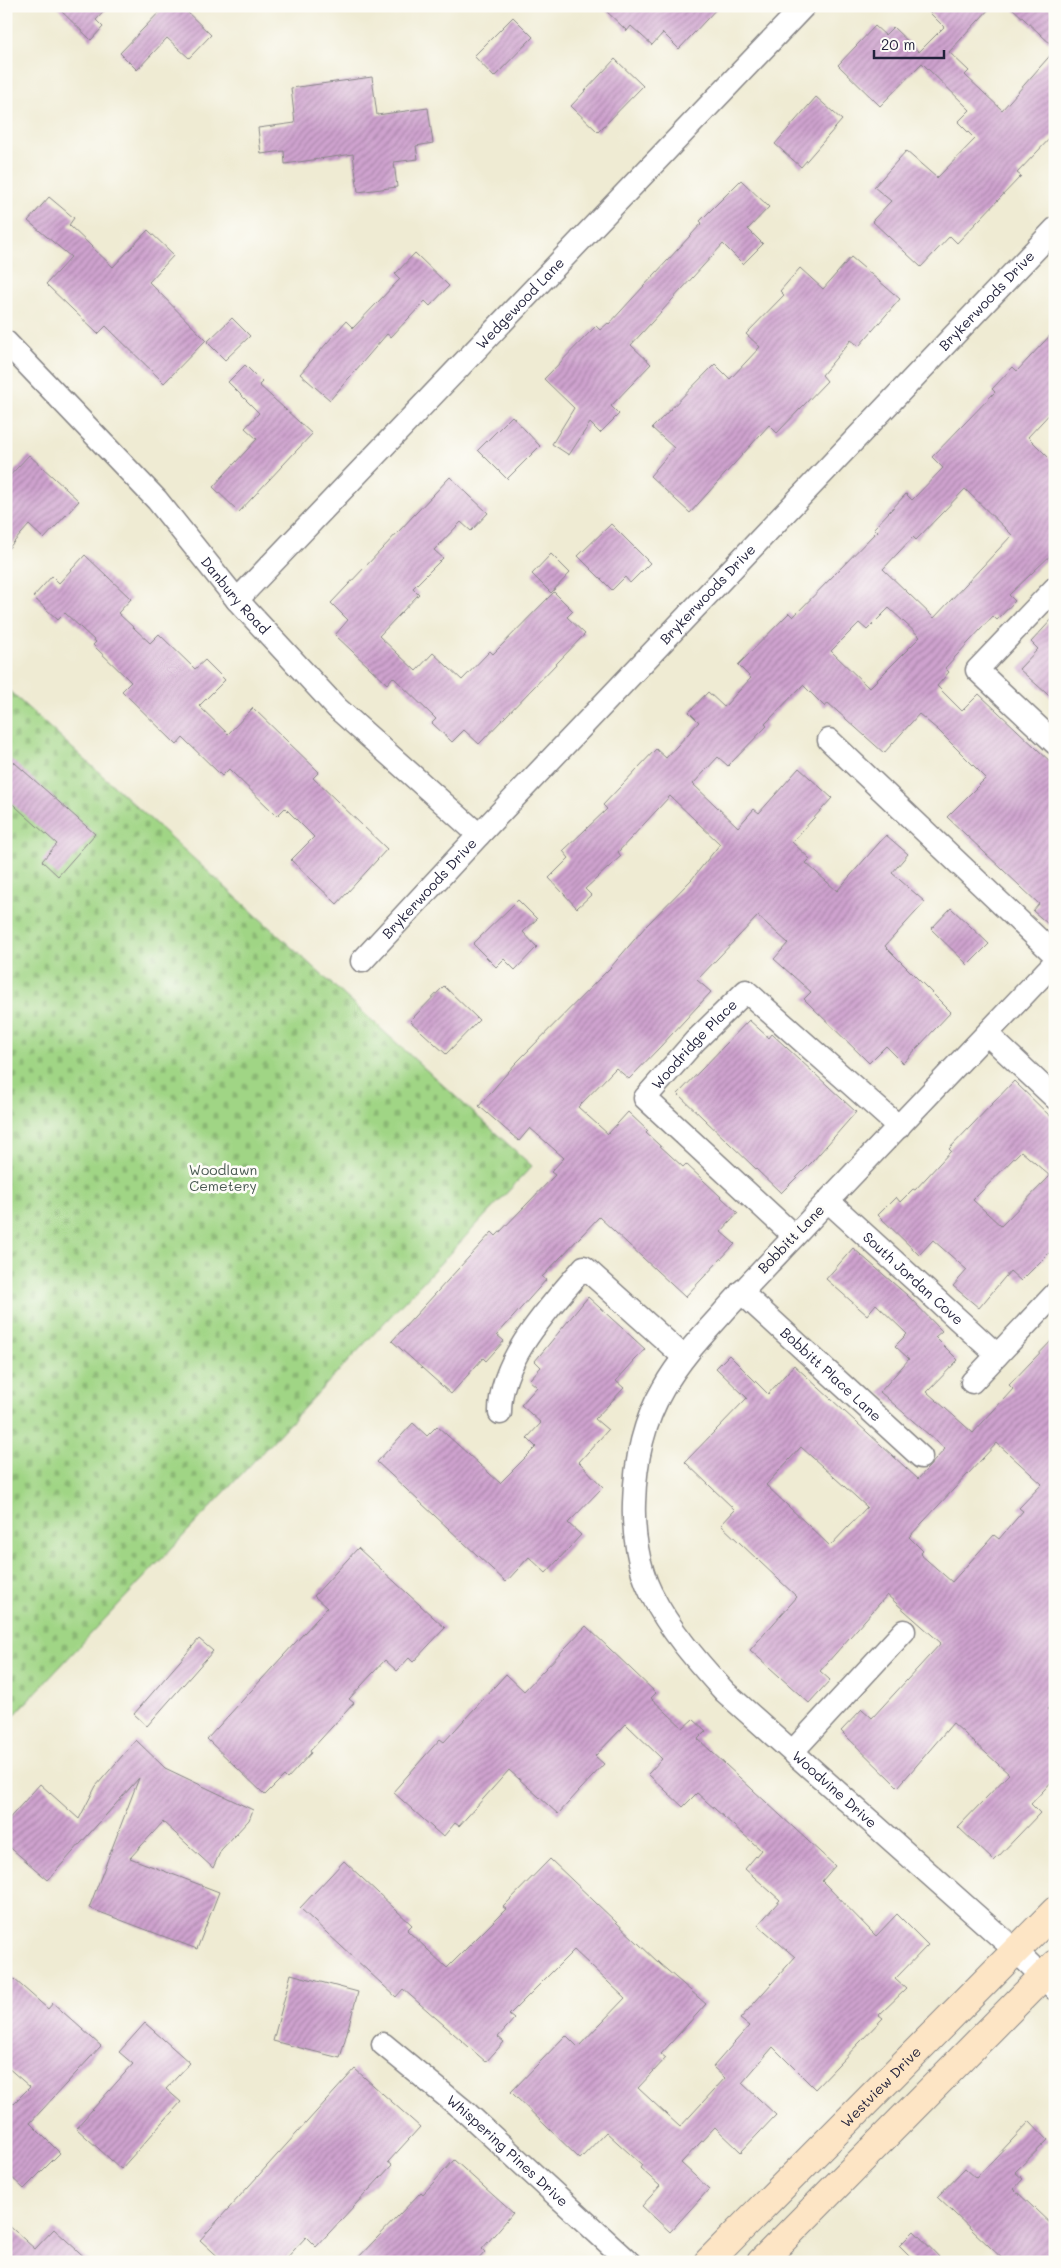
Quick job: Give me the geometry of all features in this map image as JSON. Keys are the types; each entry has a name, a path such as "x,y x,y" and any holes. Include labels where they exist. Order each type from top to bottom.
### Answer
{"main road":[{"name":"Westview Drive","path":"708,2262 1055,1911"},
{"path":"761,2262 1051,1977"}],"street":[{"name":"Wedgewood Lane","path":"237,600 804,6"},
{"name":"Brykerwoods Drive","path":"362,961 479,835 1055,229"},
{"name":"Danbury Road","path":"6,342 157,500 237,600 336,708 479,835"},
{"path":"1055,588 977,670 1055,744"},
{"path":"829,740 1055,955"},
{"name":"Bobbitt Lane","path":"643,1568 634,1516 638,1462 653,1410 663,1388 684,1357 741,1292 1055,962"},
{"name":"Woodridge Place","path":"794,1236 645,1098 696,1041 746,991 899,1127"},
{"path":"987,1034 1055,1098"},
{"name":"South Jordan Cove","path":"828,1201 998,1355"},
{"path":"500,1414 500,1396 506,1377 551,1306 584,1267 684,1357"},
{"name":"Bobbitt Place Lane","path":"741,1292 921,1457"},
{"path":"972,1382 1055,1294"},
{"name":"Woodvine Drive","path":"643,1568 650,1591 657,1604 689,1652 725,1692 1016,1950 1051,1977"},
{"path":"793,1751 904,1631"},
{"name":"Whispering Pines Drive","path":"383,2044 468,2114 629,2262"}],"green space":[{"name":"Woodlawn Cemetery","path":"6,688 532,1166 6,1724"}],"building":[{"path":"56,6 109,6 96,20 103,27 91,40"},
{"path":"165,6 181,6 211,35 189,58 167,38 137,70 120,53"},
{"path":"601,6 719,6 679,49 663,33 652,45 631,26 627,31"},
{"path":"923,6 992,6 949,52 969,71 965,75 1002,110 1055,50 1055,133 1017,173 1021,176 957,243 950,236 921,267 872,221 891,201 874,187 906,151 937,178 975,139 958,122 970,110 922,63 880,106 838,65 875,26 885,35 893,27 919,52 944,27"},
{"path":"1010,6 1048,6 1055,13 1055,48"},
{"path":"513,17 533,37 494,77 474,56"},
{"path":"615,59 643,86 598,132 571,106"},
{"path":"372,77 377,115 428,108 433,143 416,146 418,159 394,162 397,187 358,192 353,154 285,164 284,151 261,154 258,128 295,123 291,88"},
{"path":"816,97 842,120 801,167 775,144"},
{"path":"741,180 769,207 748,229 763,244 743,264 723,244 631,345 651,364 611,406 619,414 600,433 590,423 569,455 552,444 574,408 544,379 596,326 600,330 609,324 702,223 700,221"},
{"path":"49,197 74,218 69,225 113,267 148,230 174,255 149,282 206,340 164,383 106,326 98,334 46,284 71,257 28,221"},
{"path":"415,253 449,286 430,306 425,301 391,337 387,334 330,400 300,374 346,321 353,328 400,279 395,274"},
{"path":"851,257 900,299 859,346 851,340 822,375 827,381 777,433 769,425 690,513 650,476 674,448 652,428 715,364 730,379 760,347 746,334 784,295 780,291 800,268 823,289"},
{"path":"232,318 250,336 225,360 207,342"},
{"path":"1055,330 1055,408 1028,437 1055,464 1055,551 1009,595 1015,601 997,620 993,616 945,668 949,672 937,686 962,711 979,694 1055,766 1055,930 1033,911 1039,904 947,817 986,778 938,730 919,714 884,753 828,703 825,707 803,685 728,766 718,757 693,784 738,827 754,809 759,813 799,768 832,798 792,842 810,859 806,863 837,891 886,835 908,854 892,873 925,902 885,946 951,1012 903,1063 886,1046 869,1063 804,999 811,992 774,959 788,943 758,916 697,980 711,992 660,1047 629,1079 616,1068 578,1107 608,1134 628,1112 648,1131 646,1133 683,1167 686,1164 738,1213 721,1232 735,1244 685,1297 599,1217 542,1277 546,1280 497,1335 504,1341 486,1361 483,1358 451,1394 392,1341 492,1232 496,1236 555,1175 551,1172 564,1158 530,1128 519,1141 479,1106 515,1064 611,967 646,926 692,879 720,844 670,796 618,852 621,856 585,889 591,895 577,908 549,878 569,858 563,851 607,809 603,805 656,749 666,758 699,722 689,712 708,692 724,707 751,678 738,665 789,613 793,617 877,531 874,528 906,494 912,500 943,468 932,457 995,392 992,389 1013,367 1017,371","holes":["965,489 1012,535 934,618 883,569 913,537 916,540","889,608 920,637 869,688 831,651 859,623 867,630"]},
{"path":"245,365 262,382 259,385 312,434 239,512 213,487 257,439 245,428 259,413 228,382"},
{"path":"512,416 540,446 507,479 478,450"},
{"path":"29,455 79,501 44,539 29,525 6,551 6,480"},
{"path":"450,477 488,513 471,531 461,522 434,550 443,558 413,588 419,594 379,636 416,671 433,653 462,680 490,651 493,654 554,592 573,611 567,617 585,634 479,744 464,730 452,742 432,723 436,719 393,677 387,684 335,635 348,620 331,603"},
{"path":"611,524 650,563 630,583 625,577 612,590 578,556"},
{"path":"551,554 570,573 551,593 532,574"},
{"path":"85,555 131,599 118,613 150,643 159,634 195,669 205,660 225,680 199,706 228,734 253,708 319,772 313,778 387,849 337,904 291,860 314,837 285,808 277,816 229,769 222,776 183,738 177,745 122,691 131,682 93,645 96,642 65,613 58,620 33,597 52,576 59,583"},
{"path":"1055,616 1055,701 1019,669 1038,649 1031,642"},
{"path":"6,755 95,834 58,876 42,861 57,844 6,798"},
{"path":"518,900 537,919 523,932 537,947 515,970 504,959 496,967 473,944"},
{"path":"951,908 989,944 968,965 931,929"},
{"path":"444,986 479,1020 446,1054 410,1021"},
{"path":"749,1020 769,1038 772,1034 856,1112 813,1161 781,1193 678,1094"},
{"path":"1014,1081 1055,1121 1055,1247 1021,1281 1010,1271 979,1308 953,1286 967,1270 933,1240 919,1255 878,1215 896,1197 900,1202 913,1189 915,1190 951,1151 949,1149","holes":["1021,1151 1050,1176 1001,1226 973,1200"]},
{"path":"853,1248 907,1295 942,1331 935,1337 958,1360 927,1392 973,1433 1013,1389 1009,1385 1055,1337 1055,1701 1047,1709 1055,1716 1055,1778 1031,1804 1040,1813 994,1861 958,1827 1009,1774 953,1723 898,1787 841,1731 862,1709 872,1718 941,1643 887,1595 820,1671 830,1680 809,1703 750,1650 797,1597 721,1525 735,1510 685,1462 747,1398 716,1368 729,1355 768,1394 794,1365 918,1479 945,1449 880,1392 909,1359 895,1346 907,1334 876,1304 867,1315 826,1279","holes":["997,1443 1042,1484 1019,1508 1023,1511 999,1539 994,1535 952,1582 920,1554 923,1551 909,1537","801,1447 867,1507 830,1546 766,1485"]},
{"path":"588,1297 645,1349 616,1381 624,1388 595,1419 608,1430 579,1462 603,1487 568,1523 581,1535 546,1573 529,1557 506,1582 377,1462 413,1423 427,1436 437,1426 500,1483 536,1447 527,1438 541,1423 521,1405 537,1387 529,1380 541,1367 535,1361"},
{"path":"358,1548 445,1628 413,1662 409,1658 397,1671 385,1660 349,1699 354,1703 310,1751 311,1753 287,1779 284,1776 265,1795 207,1739 327,1608 314,1596"},
{"path":"586,1626 656,1693 651,1698 683,1728 693,1719 706,1731 698,1739 835,1866 822,1881 876,1936 897,1914 928,1945 895,1979 906,1989 879,2015 883,2018 815,2089 773,2047 742,2083 776,2115 741,2152 715,2127 681,2163 709,2189 670,2232 642,2206 660,2186 640,2168 642,2165 606,2132 580,2159 511,2092 566,2035 578,2047 625,1998 574,1950 509,2015 514,2019 498,2037 504,2042 486,2062 403,1989 396,1997 300,1908 344,1861 412,1925 407,1930 447,1968 506,1909 503,1907 550,1859 660,1964 706,2004 661,2054 666,2058 638,2088 680,2127 725,2078 713,2067 749,2026 740,2019 795,1957 758,1925 780,1900 745,1869 761,1850 697,1793 683,1807 648,1774 662,1759 626,1724 595,1756 604,1764 558,1814 509,1770 459,1826 455,1823 443,1837 393,1792 440,1739 444,1742 506,1674 524,1691"},
{"path":"199,1639 213,1651 147,1726 134,1714"},
{"path":"136,1740 165,1768 253,1810 249,1820 221,1850 213,1868 163,1822 130,1858 219,1892 197,1949 89,1908 139,1778 48,1880 6,1844 6,1822 40,1784 79,1819 96,1786"},
{"path":"6,1972 48,2009 53,2003 101,2046 30,2123 60,2153 24,2189 6,2172 6,2111 30,2087 6,2066"},
{"path":"291,1974 358,1992 340,2058 273,2041"},
{"path":"145,2023 190,2063 166,2089 181,2102 121,2169 76,2128 133,2064 119,2052"},
{"path":"355,2069 420,2127 388,2162 392,2165 316,2247 306,2237 283,2262 224,2262 200,2240"},
{"path":"1030,2121 1048,2140 1015,2172 1023,2179 1014,2189 1055,2228 1055,2262 1006,2262 937,2197 965,2168 976,2178"},
{"path":"454,2160 513,2213 482,2249 485,2252 476,2262 354,2262 421,2192 423,2194"},
{"path":"6,2223 35,2249 54,2229 90,2262 6,2262"},
{"path":"914,2231 944,2262 915,2262 899,2246"}]}
